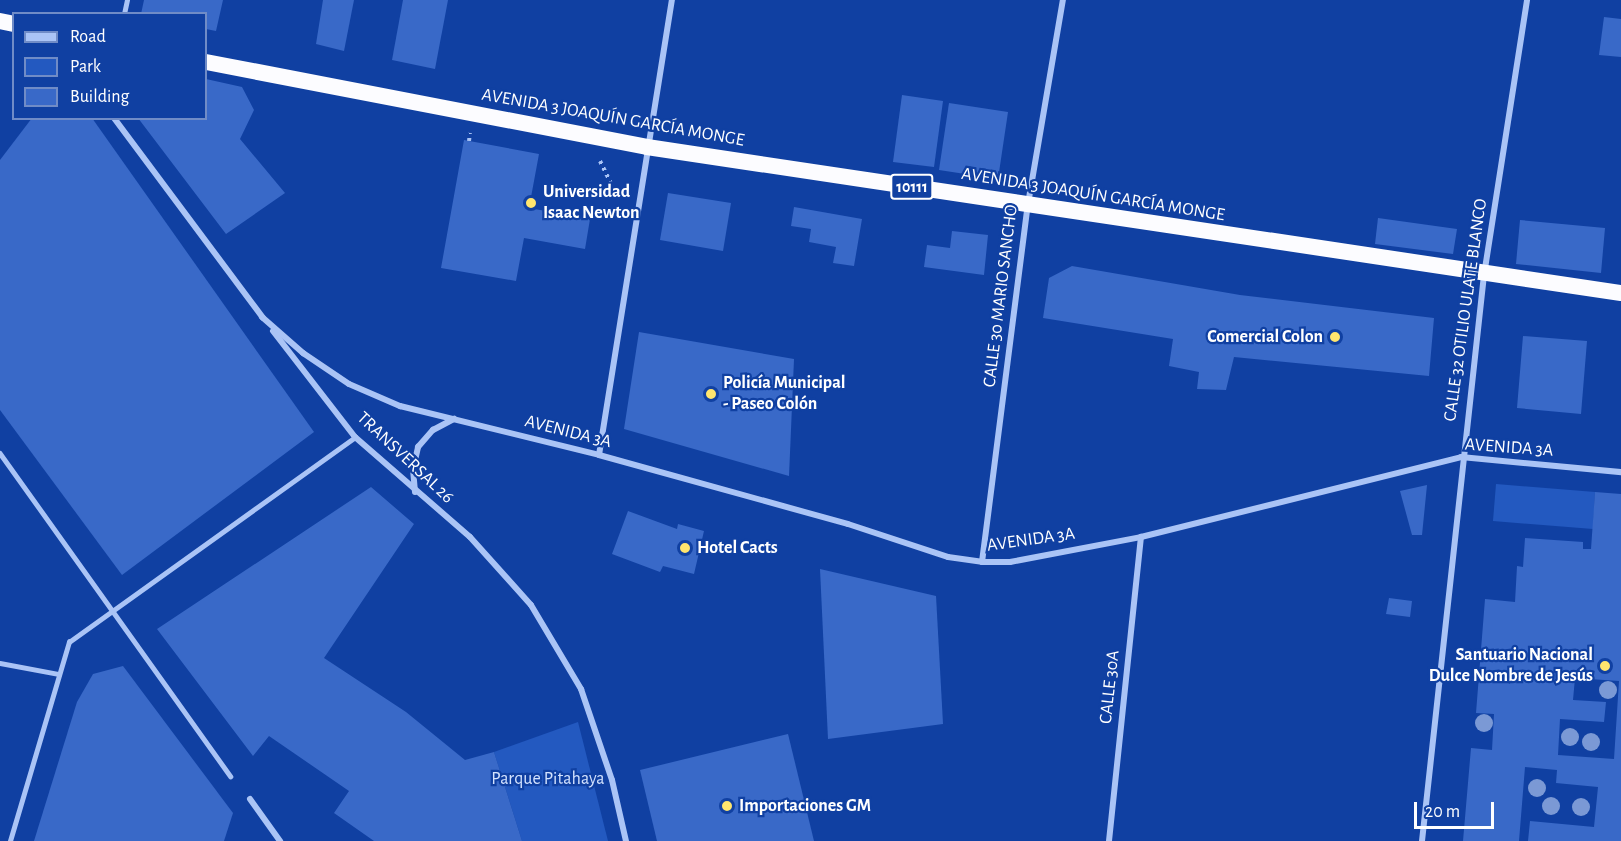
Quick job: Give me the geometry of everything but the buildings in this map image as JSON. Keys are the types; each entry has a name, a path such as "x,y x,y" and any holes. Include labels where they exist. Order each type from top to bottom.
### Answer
{"highway":[{"name":"AVENIDA 3 JOAQUÍN GARCÍA MONGE","path":"207,62 647,147 1484,275 1621,292"}],"street":[{"path":"599,455 672,0"},
{"name":"CALLE 30 MARIO SANCHO","path":"982,562 1028,204 1064,0"},
{"name":"CALLE 32 OTILIO ULATE BLANCO","path":"1422,841 1461,457 1484,275 1527,0"},
{"name":"TRANSVERSAL 26","path":"115,120 355,437 415,493 470,537 531,605 561,651 581,689 612,780 626,841"},
{"name":"AVENIDA 3A","path":"262,316 303,353 349,384 400,406 599,455 848,524 948,557 982,562 1010,562 1141,537 1461,457 1621,472"},
{"path":"415,493 412,469 418,447 433,430 454,419"},
{"name":"CALLE 30A","path":"1109,841 1141,537"},
{"path":"250,800 280,841"}],"lane":[{"path":"10,841 69,642 355,437"},
{"path":"0,453 230,776"},
{"path":"0,663 59,674"}],"path":[{"path":"603,170 612,186"}],"green space":[{"path":"1496,484 1595,492 1593,529 1493,521"},
{"name":"Parque Pitahaya","path":"578,722 608,841 522,841 494,752"}],"place":[{"name":"Universidad Isaac Newton","path":"531,203"},
{"name":"Comercial Colon","path":"1335,337"},
{"name":"Policía Municipal - Paseo Colón","path":"711,394"},
{"name":"Hotel Cacts","path":"685,548"},
{"name":"Santuario Nacional Dulce Nombre de Jesús","path":"1605,666"},
{"name":"Importaciones GM","path":"727,806"}]}
